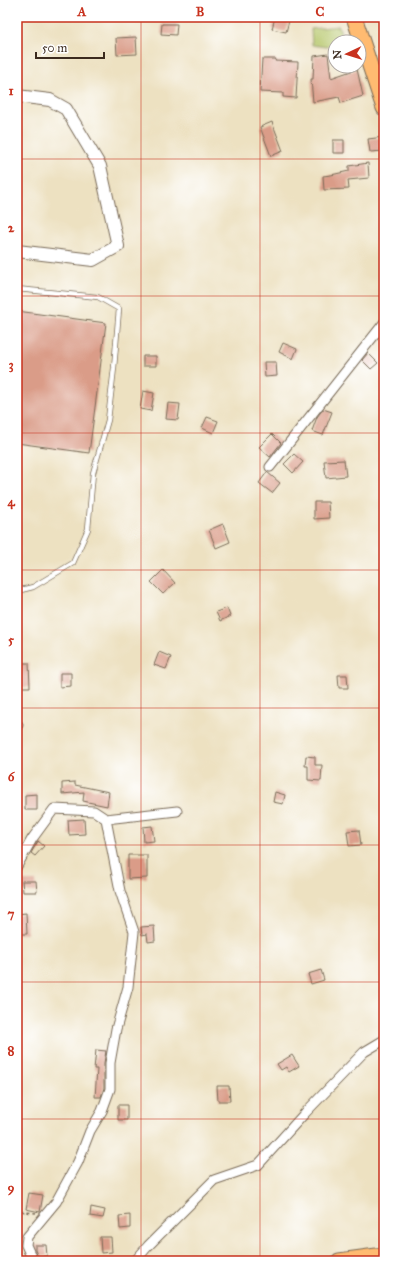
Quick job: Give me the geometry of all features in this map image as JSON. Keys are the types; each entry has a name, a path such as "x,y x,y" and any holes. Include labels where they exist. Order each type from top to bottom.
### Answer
{"main road":[{"path":"354,17 384,108"},
{"path":"339,1261 384,1255"}],"street":[{"path":"17,96 50,100 66,109 100,166 118,246 94,260 17,251"},
{"path":"270,467 384,324"},
{"path":"17,866 32,839 54,809 94,811 106,819 177,811"},
{"path":"33,1261 26,1245 27,1237 56,1202 78,1162 90,1131 102,1111 110,1089 110,1063 116,1029 128,987 134,932 120,892 106,819"},
{"path":"135,1261 214,1180 258,1165 304,1113 364,1052 384,1040"}],"lane":[{"path":"17,289 98,297 119,310 108,420 93,473 88,529 73,563 33,587 17,590"}],"path":[{"path":"17,1207 24,1212 46,1214"}],"green space":[{"path":"339,26 341,34 327,34 327,47 312,45 311,29"}],"building":[{"path":"275,17 290,17 286,32 272,29"},
{"path":"162,24 177,24 176,35 161,34"},
{"path":"136,37 137,54 117,55 116,38"},
{"path":"327,54 327,74 330,74 331,78 343,74 358,74 363,96 341,103 339,97 313,102 311,79 313,79 314,56"},
{"path":"262,59 298,62 296,98 283,97 283,93 260,92"},
{"path":"272,122 283,151 271,156 260,127"},
{"path":"384,137 384,151 370,152 368,139"},
{"path":"333,140 344,140 344,153 333,153"},
{"path":"368,163 369,178 348,180 349,189 324,190 323,176 349,171 349,166"},
{"path":"17,311 106,323 89,453 17,443"},
{"path":"283,343 297,349 293,359 279,352"},
{"path":"368,353 378,363 371,369 362,360"},
{"path":"143,356 156,356 156,366 143,366"},
{"path":"264,362 276,362 277,376 265,377"},
{"path":"143,391 154,393 151,411 140,409"},
{"path":"168,403 180,404 178,420 166,419"},
{"path":"323,409 332,412 323,435 312,431 317,417"},
{"path":"207,417 218,421 213,433 202,428"},
{"path":"272,434 281,443 270,457 259,447"},
{"path":"294,454 303,462 293,473 284,464"},
{"path":"344,460 346,476 326,478 324,461"},
{"path":"267,472 280,483 272,493 259,483"},
{"path":"314,502 328,502 329,518 314,519"},
{"path":"223,524 230,542 216,548 209,530"},
{"path":"163,570 175,583 163,594 151,582"},
{"path":"227,608 230,616 220,621 216,612"},
{"path":"159,652 171,657 166,669 154,665"},
{"path":"17,663 29,663 30,687 18,687"},
{"path":"60,673 71,673 71,686 60,687"},
{"path":"338,675 347,675 348,688 339,688"},
{"path":"306,756 315,757 315,765 322,765 321,781 308,780 308,766 305,766"},
{"path":"75,782 75,785 109,792 107,806 83,801 84,792 62,794 62,783"},
{"path":"275,792 285,795 283,804 273,802"},
{"path":"37,794 37,810 25,810 25,795"},
{"path":"84,819 85,834 69,835 68,820"},
{"path":"152,826 154,841 144,842 143,827"},
{"path":"359,830 361,845 349,846 347,831"},
{"path":"38,841 44,846 35,856 31,853"},
{"path":"128,855 147,855 147,878 128,879"},
{"path":"22,881 36,881 37,892 23,892"},
{"path":"26,913 27,934 17,934 17,914"},
{"path":"154,926 155,941 148,942 147,934 142,935 141,927"},
{"path":"321,970 324,980 311,984 308,974"},
{"path":"96,1050 106,1051 104,1063 104,1088 101,1097 95,1097 97,1069 94,1069"},
{"path":"292,1055 299,1066 289,1072 286,1067 281,1070 277,1064"},
{"path":"217,1086 229,1086 230,1101 218,1101"},
{"path":"118,1105 127,1105 127,1120 118,1120"},
{"path":"29,1193 43,1195 40,1212 26,1209"},
{"path":"91,1207 105,1210 103,1218 90,1216"},
{"path":"130,1215 130,1228 120,1229 119,1216"},
{"path":"100,1237 111,1237 112,1252 101,1253"},
{"path":"35,1245 46,1245 47,1256 38,1257 35,1250"}]}
